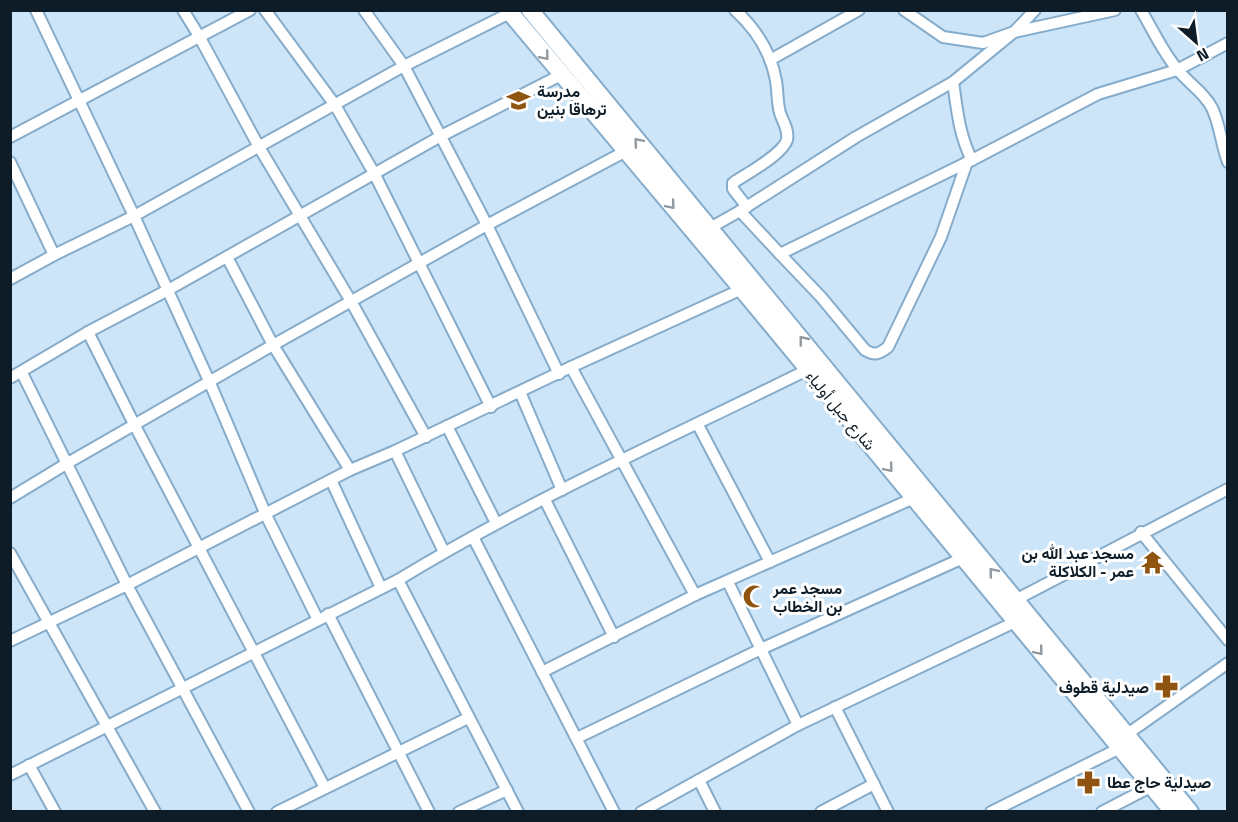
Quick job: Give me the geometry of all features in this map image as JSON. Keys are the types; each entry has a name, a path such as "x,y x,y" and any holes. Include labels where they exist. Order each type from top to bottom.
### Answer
{"main road":[{"name":"شارع جبل أولياء","path":"530,10 710,228 1012,610 1123,741 1190,812"},
{"name":"شارع جبل أولياء","path":"509,12 742,289 963,558 1012,610 1123,741 1152,786 1173,812"}],"street":[{"path":"36,10 168,290 266,515 429,812"},
{"path":"183,10 259,147 352,303 426,437"},
{"path":"10,137 250,10"},
{"path":"265,10 335,105 375,175 491,407"},
{"path":"364,10 404,66 487,225 559,374"},
{"path":"735,10 754,28 770,60 787,141 772,157 733,183 733,189 743,209 780,254 821,297 865,350 873,354 880,354 888,347 941,237 969,161 961,132 953,82"},
{"path":"770,60 859,10"},
{"path":"904,10 943,37 983,43 1014,32 1115,10"},
{"path":"710,228 856,137 953,82 1014,32 1035,10"},
{"path":"1141,10 1177,70 1205,96 1213,109 1227,162"},
{"path":"10,279 134,216 404,66 509,12"},
{"path":"780,254 969,161 1098,94 1177,70 1227,43"},
{"path":"10,378 88,332 168,290 441,136 561,75"},
{"path":"10,498 273,345 352,303 487,225 626,151"},
{"path":"10,162 54,255"},
{"path":"227,257 273,345 350,470"},
{"path":"10,641 128,585 350,470 491,407 571,367 742,289"},
{"path":"88,332 325,788"},
{"path":"571,367 695,595"},
{"path":"10,775 398,580 444,552 562,490 807,370"},
{"path":"22,373 128,585 249,812"},
{"path":"520,392 562,490"},
{"path":"698,424 770,562"},
{"path":"447,426 496,524"},
{"path":"395,451 444,552"},
{"path":"331,480 381,588"},
{"path":"641,812 1012,610 1141,532 1227,489"},
{"path":"542,672 695,595 914,498"},
{"path":"544,500 615,637"},
{"path":"1141,532 1227,640"},
{"path":"473,537 614,812"},
{"path":"10,553 155,812"},
{"path":"577,738 761,649 963,558"},
{"path":"398,580 518,812"},
{"path":"728,582 798,726"},
{"path":"990,812 1123,741 1227,663"},
{"path":"835,707 888,812"},
{"path":"277,812 468,718"},
{"path":"29,765 55,812"},
{"path":"699,780 715,812"},
{"path":"821,812 874,784"},
{"path":"1102,812 1152,786"},
{"path":"459,812 507,790"}],"place":[{"name":"مدرسة ترهاقا بنين","path":"519,100"},
{"name":"مسجد عبد الله بن عمر - الكلاكلة","path":"1152,562"},
{"name":"مسجد عمر بن الخطاب","path":"755,597"},
{"name":"صيدلية قطوف","path":"1167,687"},
{"name":"صيدلية حاج عطا","path":"1089,782"}]}
